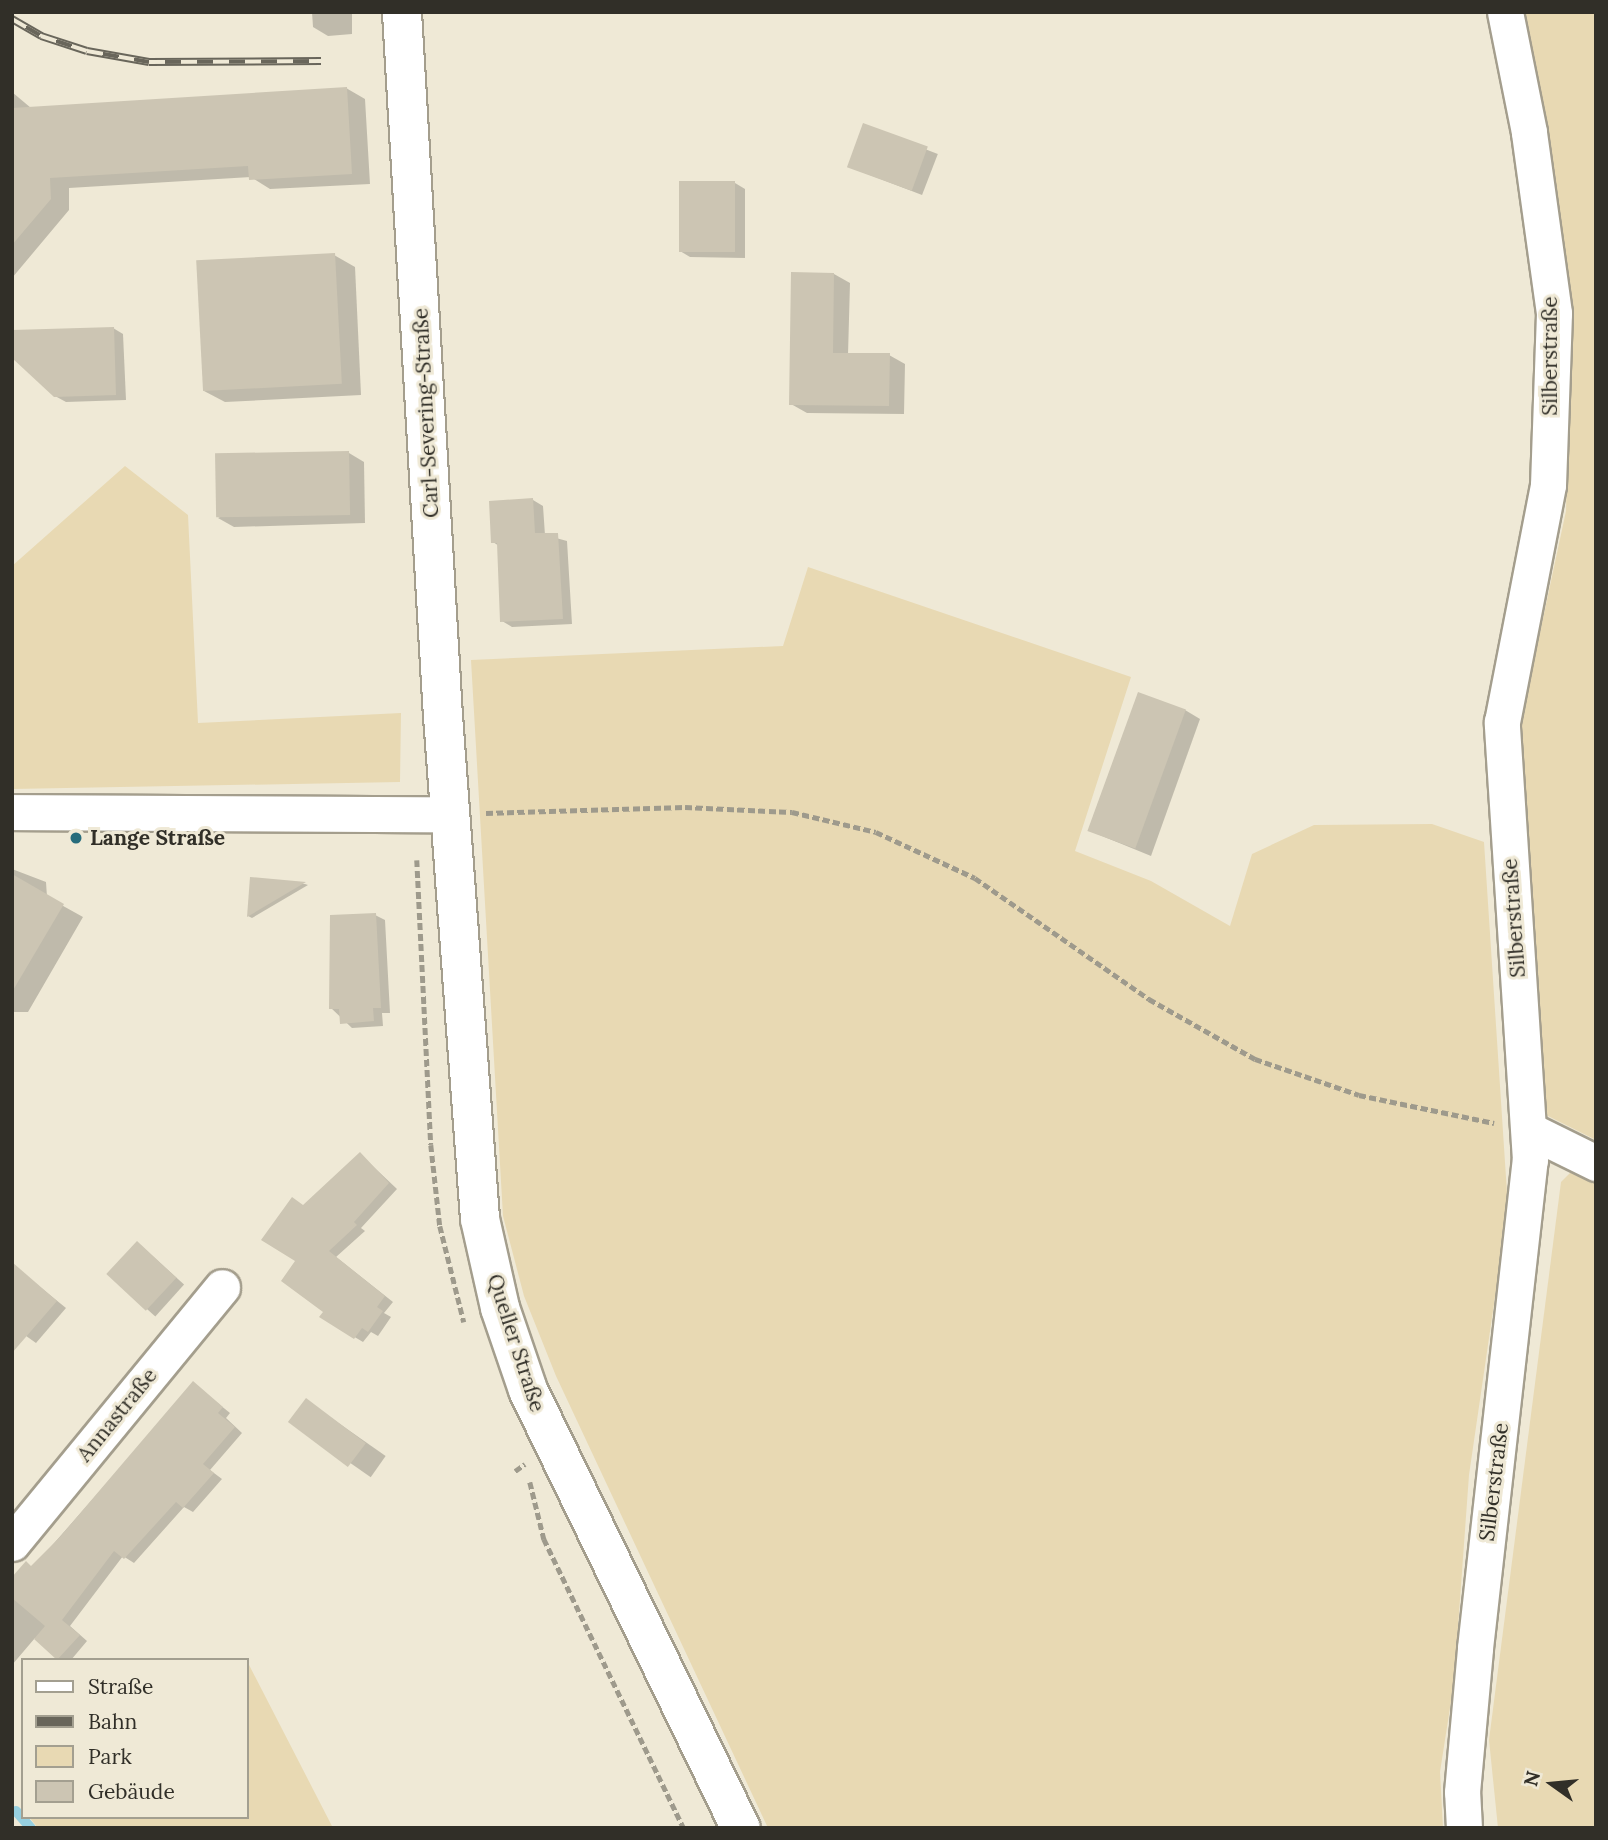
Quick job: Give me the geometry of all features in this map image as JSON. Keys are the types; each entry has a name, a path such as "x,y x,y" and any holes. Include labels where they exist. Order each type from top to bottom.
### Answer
{"street":[{"name":"Carl-Severing-Straße","path":"402,12 449,814"},
{"name":"Silberstraße","path":"1464,1828 1462,1792 1474,1661 1528,1189 1530,1130 1502,722 1548,485 1554,313 1529,132 1505,12"},
{"path":"12,811 449,814"},
{"name":"Queller Straße","path":"449,814 473,1157 480,1219 500,1308 557,1456 741,1828"},
{"path":"1530,1130 1596,1163"},
{"name":"Annastraße","path":"12,1543 222,1287"}],"path":[{"path":"449,814 738,809 792,812 876,832 975,878 1149,999 1255,1059 1359,1095 1530,1130"}],"green space":[{"path":"1525,12 1596,12 1596,1140 1546,1115 1521,846 1520,726 1566,511 1571,312"},
{"path":"125,466 188,515 198,723 401,713 400,782 12,789 12,566"},
{"path":"808,567 1131,677 1075,851 1151,881 1230,926 1252,854 1314,825 1432,824 1484,842 1508,1208 1469,1475 1454,1682 1440,1772 1443,1828 768,1828 556,1376 524,1296 503,1216 471,660 783,646"},
{"path":"1573,1170 1596,1177 1596,1828 1498,1828 1489,1740 1561,1182"},
{"path":"248,1663 333,1828 38,1828 31,1819 248,1819"}],"building":[{"path":"347,87 352,174 249,180 248,166 50,178 51,199 12,245 12,108"},
{"path":"863,123 928,147 912,191 847,167"},
{"path":"679,181 735,181 735,252 679,252"},
{"path":"335,253 342,384 203,391 196,260"},
{"path":"791,272 834,273 833,353 890,353 889,406 789,405"},
{"path":"114,327 116,395 54,397 12,358 12,330"},
{"path":"349,451 350,515 216,517 215,453"},
{"path":"533,498 535,533 558,533 563,619 500,622 497,543 491,543 489,501"},
{"path":"1138,692 1186,709 1135,849 1087,831"},
{"path":"12,874 64,904 12,992"},
{"path":"250,877 306,882 247,917"},
{"path":"376,913 381,1008 373,1008 374,1021 340,1024 339,1009 329,1009 330,915"},
{"path":"360,1152 389,1183 354,1222 357,1225 329,1251 385,1296 377,1307 383,1311 368,1332 362,1328 354,1339 319,1317 323,1312 281,1281 295,1261 261,1240 292,1197 303,1205"},
{"path":"137,1241 176,1278 146,1311 106,1274"},
{"path":"12,1262 57,1301 12,1353"},
{"path":"193,1381 223,1407 218,1413 235,1427 203,1464 214,1473 183,1508 176,1502 124,1559 114,1551 62,1620 80,1635 59,1658 55,1658 34,1639 45,1626 12,1598 12,1577 26,1561 31,1566 59,1538"},
{"path":"306,1398 366,1443 348,1467 288,1422"}],"waterway":[{"path":"16,1811 21,1817"},
{"path":"23,1819 31,1828"}],"railway":[{"path":"12,19 41,36 87,51 149,62 321,61"}],"place":[{"name":"Lange Straße","path":"76,838"}]}
